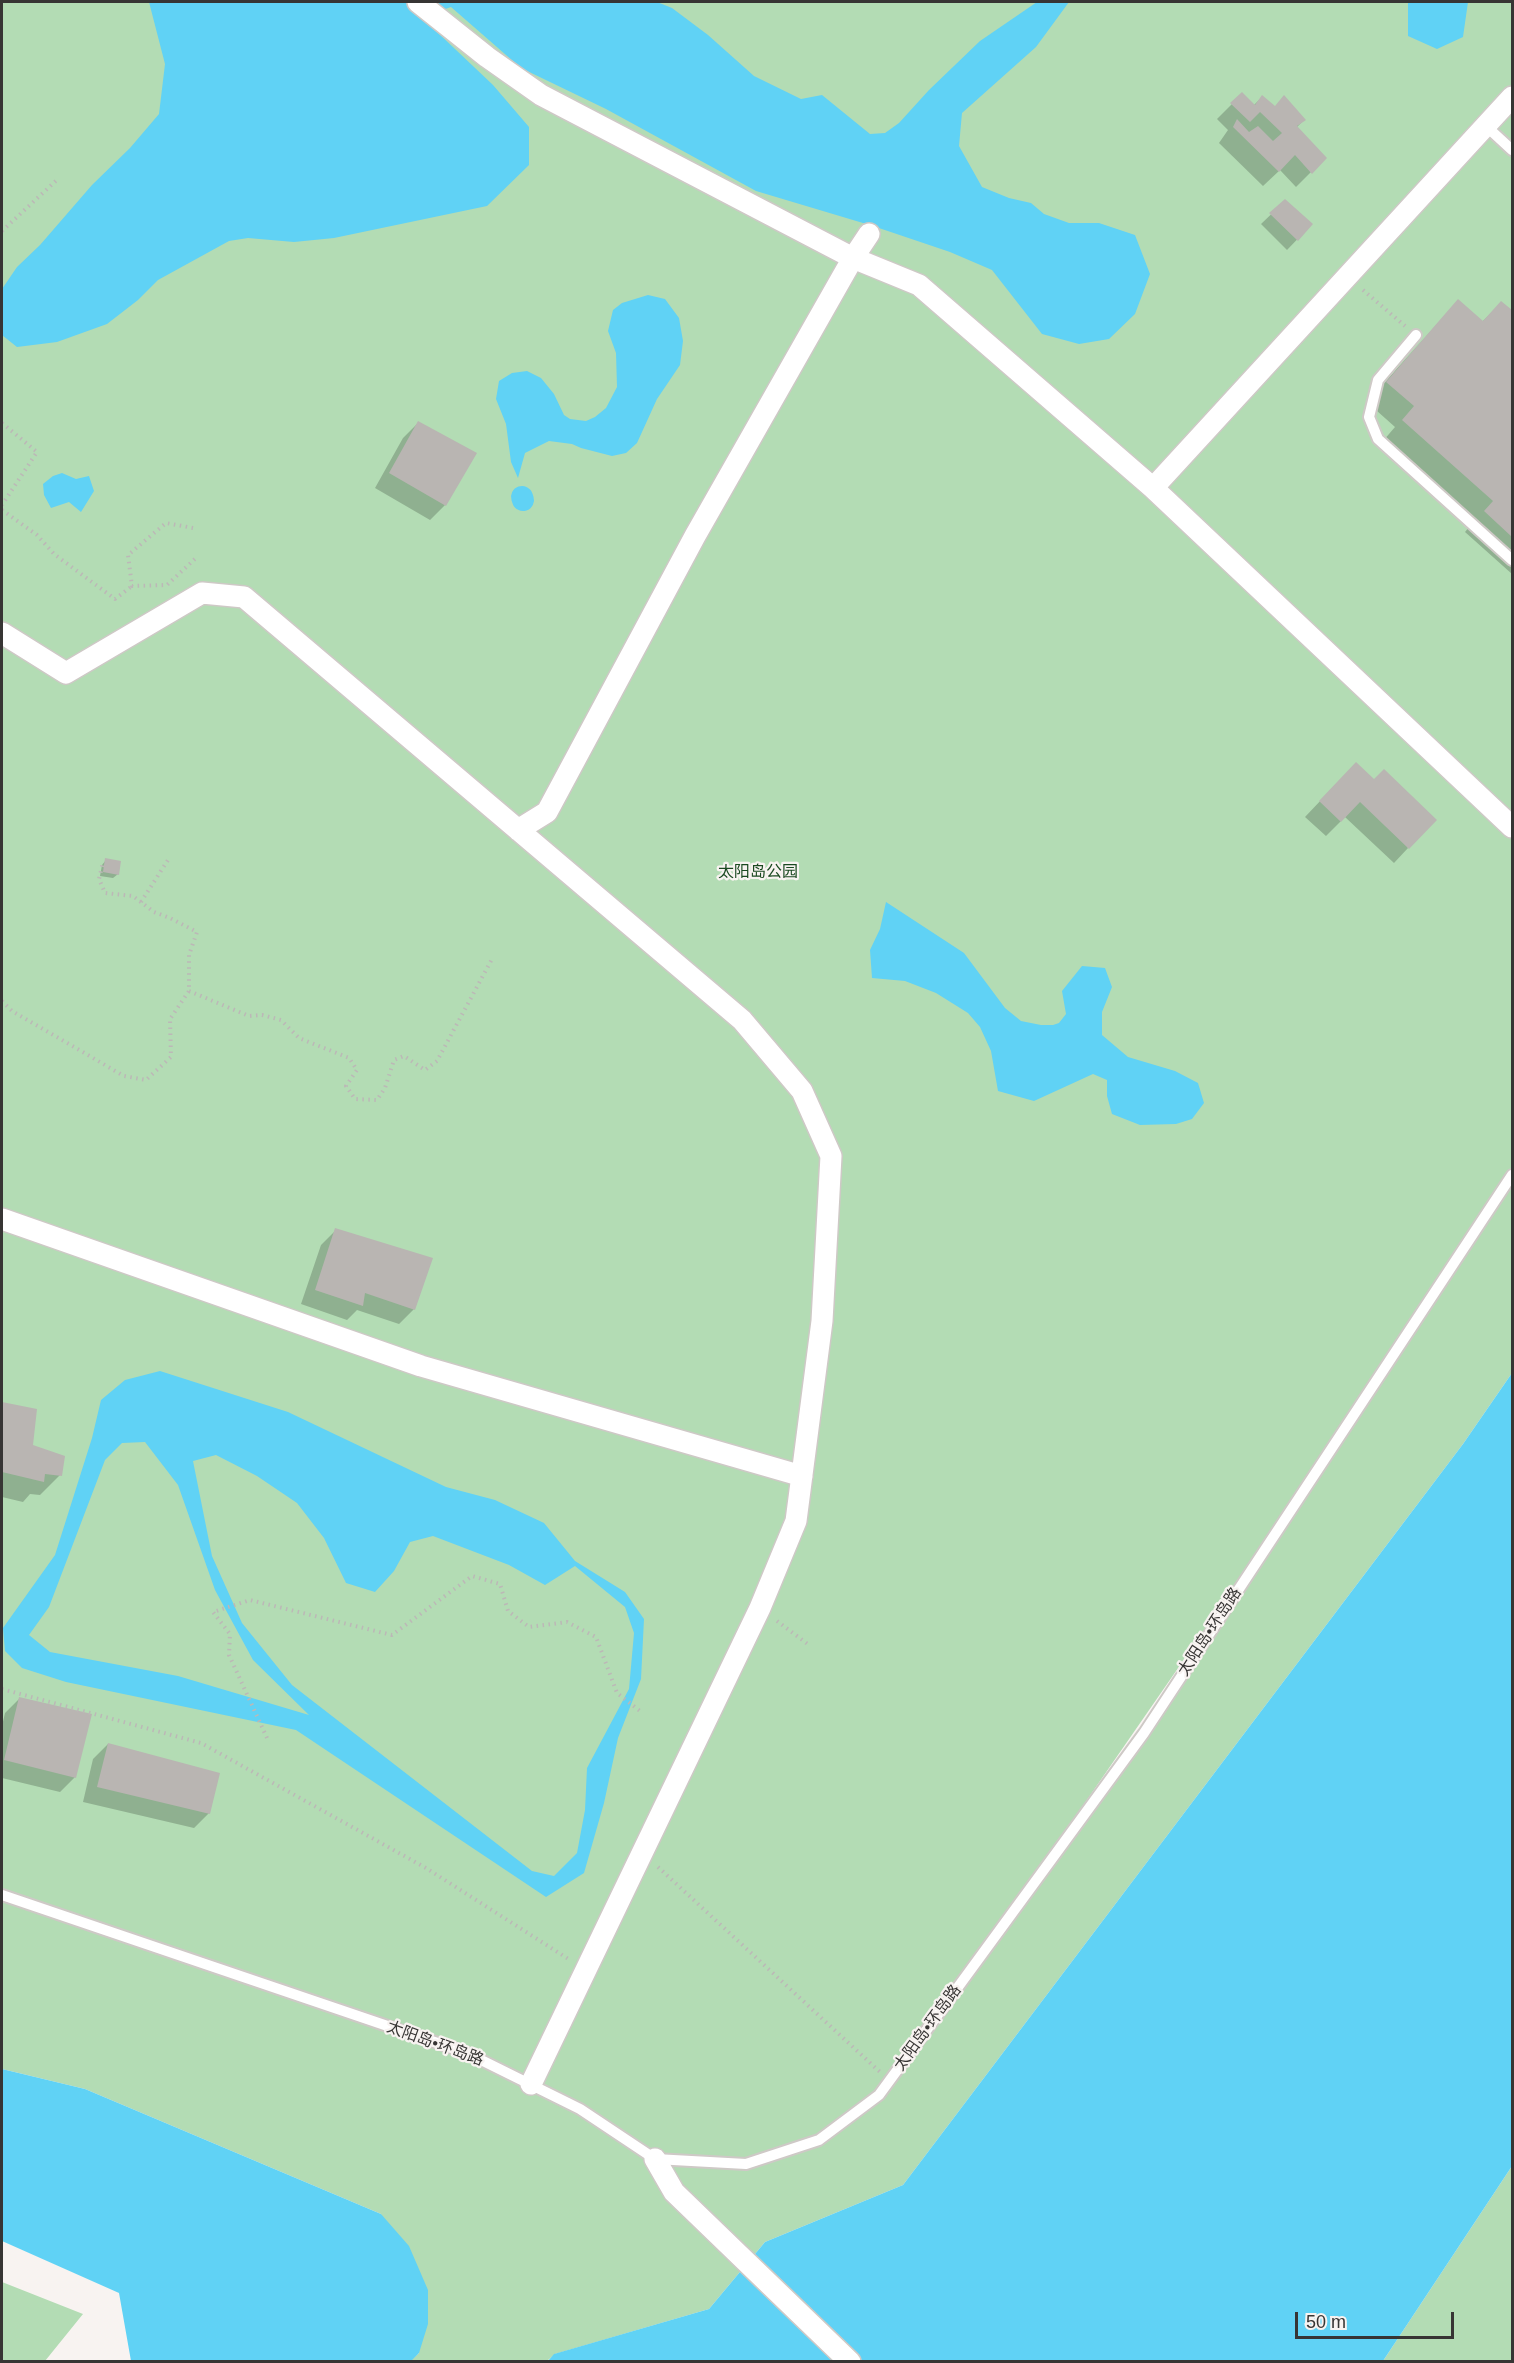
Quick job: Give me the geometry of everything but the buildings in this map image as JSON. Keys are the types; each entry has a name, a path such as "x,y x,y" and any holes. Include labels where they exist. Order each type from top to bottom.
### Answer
{"street":[{"path":"424,8 541,95 853,258 919,285 1153,488 1512,827"},
{"path":"1153,488 1512,97"},
{"path":"518,830 547,812 695,536 853,258 869,234"},
{"path":"2,633 66,673 202,593 244,597 742,1020 802,1091 831,1156 822,1321 796,1521 759,1608 531,2084"},
{"path":"2,1219 421,1366 802,1476"},
{"path":"655,2159 674,2192 850,2361"}],"lane":[{"path":"1486,126 1512,150"},
{"path":"1416,335 1378,380 1369,417 1378,439 1512,560"},
{"name":"太阳岛•环岛路","path":"2,1895 467,2053 580,2109 655,2159 746,2164 819,2140 879,2095 1144,1733 1512,1175"}],"path":[{"path":"2,231 59,178"},
{"path":"1348,277 1416,335"},
{"path":"2,423 37,452 2,508 37,535 54,554 115,599 132,586 167,585 197,557"},
{"path":"132,586 128,555 166,523 193,528"},
{"path":"141,902 168,860"},
{"path":"2,1001 12,1011 124,1076 146,1080 171,1057 170,1019 189,991 189,955 197,932 154,912 133,896 105,893 99,879 103,862"},
{"path":"189,991 249,1016 262,1015 281,1020 299,1038 349,1058 357,1070 346,1086 355,1100 377,1100 386,1088 394,1060 404,1056 425,1070 437,1061 492,959"},
{"path":"267,1738 229,1655 230,1634 213,1612 250,1600 392,1635 472,1576 500,1584 508,1611 529,1627 567,1622 596,1637 617,1693 640,1710"},
{"path":"759,1608 810,1645"},
{"path":"2,1689 201,1743 426,1868 586,1970"},
{"path":"642,1852 889,2080"}],"green space":[{"name":"太阳岛公园","path":"2,2 1512,2 1512,1373 1463,1444 903,2185 765,2242 709,2309 555,2354 547,2361 410,2361 419,2353 381,2214 85,2089 2,2069","holes":["1342,1431 1144,1733 988,1943"]},
{"path":"1512,2166 1512,2361 1383,2361"},
{"path":"2,2282 83,2314 45,2361 2,2361"}],"water":[{"path":"149,2 657,2 672,8 708,35 754,76 801,99 822,95 870,134 885,133 899,123 929,90 980,41 1037,2 1069,2 1036,47 962,113 959,146 982,187 1009,198 1031,203 1044,214 1069,223 1099,223 1135,235 1150,274 1135,314 1109,339 1079,344 1042,334 992,270 950,252 873,226 756,191 606,109 521,68 451,7 431,14 436,31 493,85 529,127 529,165 487,206 334,238 294,242 248,238 229,241 158,280 138,300 107,324 57,342 17,347 2,335 2,289 17,267 40,245 92,185 130,148 159,114 165,64"},
{"path":"1408,2 1468,2 1463,37 1437,49 1408,36"},
{"path":"648,295 665,299 679,318 683,341 680,365 657,399 637,443 626,453 612,456 572,444 549,441 525,453 518,478 511,462 506,424 496,399 499,381 512,373 527,371 541,378 554,394 564,415 570,419 586,421 595,417 606,408 617,387 616,353 608,331 613,310 622,303"},
{"path":"62,473 76,479 89,476 94,491 81,512 69,502 51,508 44,495 43,484 53,476"},
{"path":"886,902 964,953 1005,1008 1021,1021 1041,1025 1059,1023 1066,1014 1062,991 1082,966 1105,968 1112,987 1102,1012 1102,1035 1128,1057 1175,1071 1198,1083 1204,1103 1192,1119 1176,1124 1140,1125 1112,1114 1107,1096 1107,1080 1093,1074 1034,1101 998,1091 991,1051 980,1027 968,1013 936,993 905,981 872,978 870,950 880,929"},
{"path":"160,1371 288,1412 446,1487 495,1500 544,1523 575,1561 625,1592 644,1619 641,1679 618,1738 604,1803 584,1873 546,1897 296,1730 66,1682 22,1668 5,1651 3,1628 55,1555 92,1438 101,1400 125,1380","holes":["145,1442 178,1485 215,1590 253,1660 309,1715 178,1676 50,1652 29,1635 49,1607 105,1460 122,1443","216,1455 257,1476 297,1503 324,1538 346,1583 375,1592 394,1571 410,1542 433,1536 509,1565 545,1585 575,1566 625,1607 634,1633 629,1689 587,1768 585,1810 577,1853 554,1876 532,1871 292,1685 242,1623 212,1556 193,1461"]},
{"path":"1512,1373 1512,2166 1383,2361 547,2362 554,2354 709,2309 765,2242 903,2185 1463,1444"},
{"path":"2,2069 85,2089 381,2214 409,2246 428,2290 428,2324 419,2353 410,2362 131,2361 119,2293 2,2241"}]}
